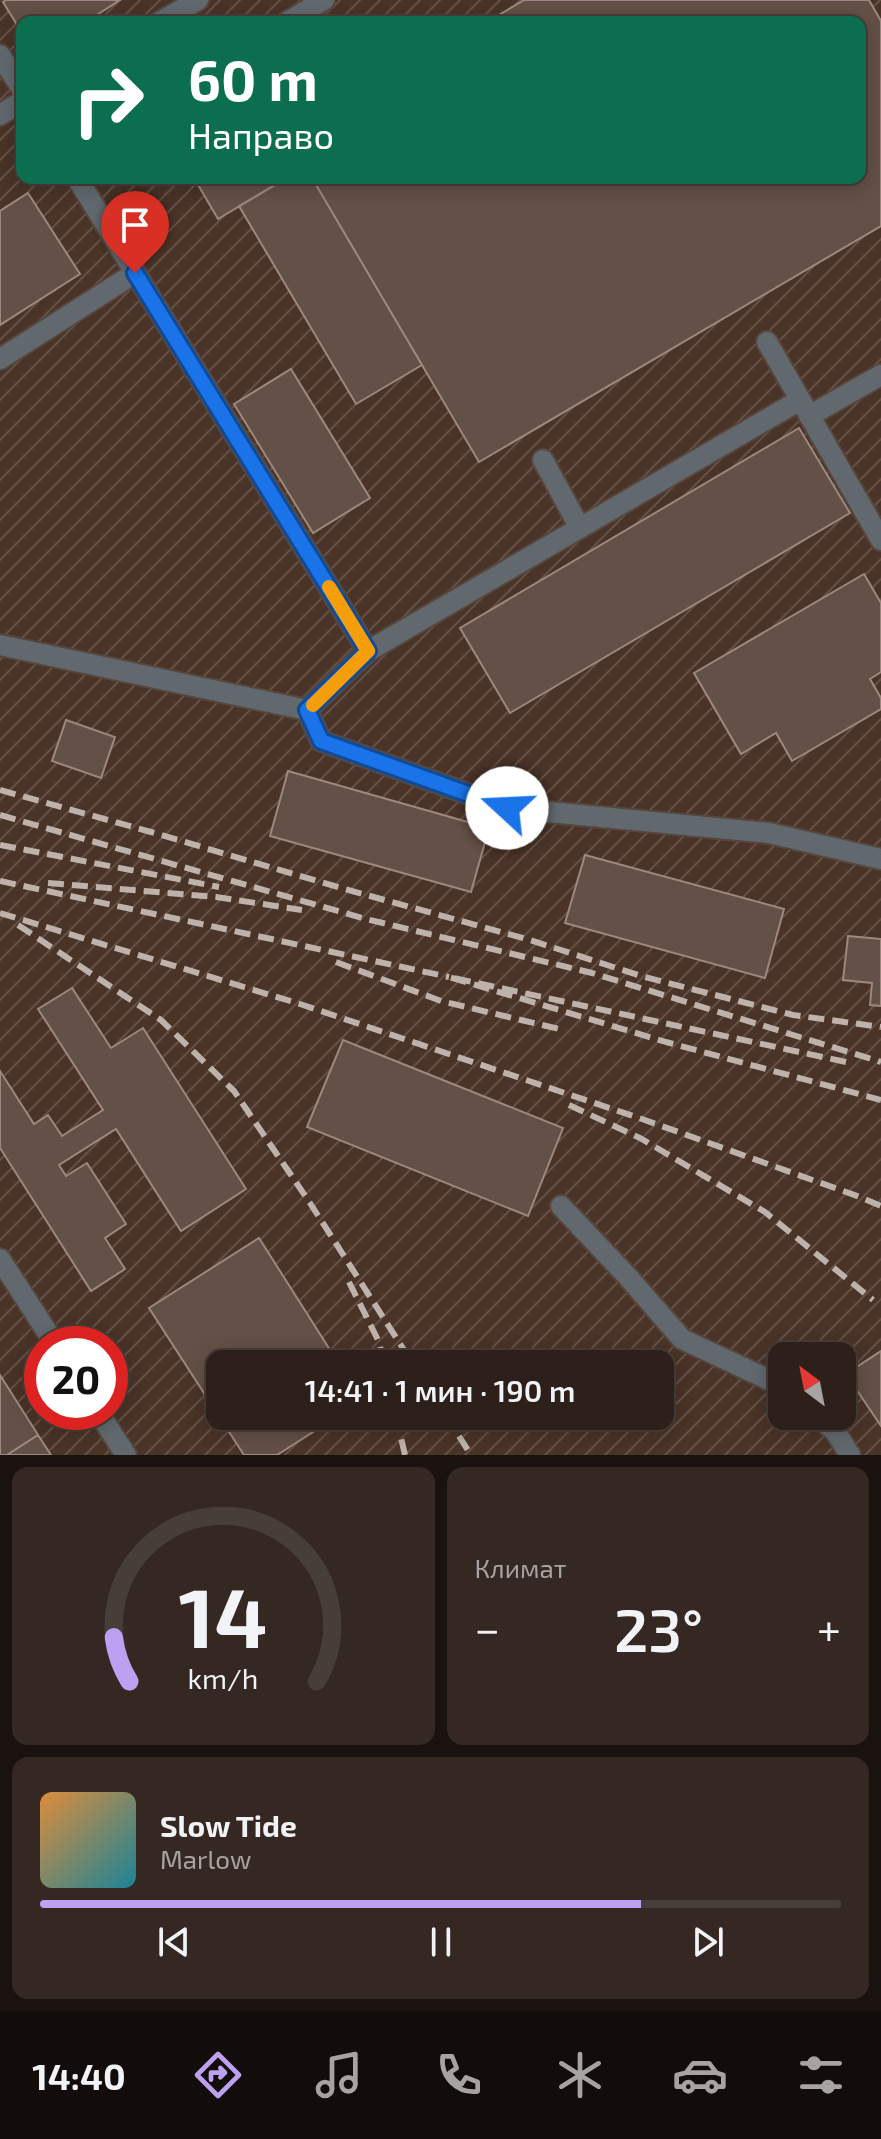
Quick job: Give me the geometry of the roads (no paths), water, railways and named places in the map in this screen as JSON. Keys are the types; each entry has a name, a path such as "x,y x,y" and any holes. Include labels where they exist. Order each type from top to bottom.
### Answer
{"lane":[{"path":"170,16 198,0"},
{"path":"297,16 324,0"},
{"path":"0,55 16,80"},
{"path":"81,184 368,651"},
{"path":"0,359 135,273"},
{"path":"767,342 881,540"},
{"path":"307,710 368,651 580,528 805,408 881,375"},
{"path":"543,460 580,528"},
{"path":"0,645 307,710"},
{"path":"307,710 321,741 507,808 769,833 881,859"},
{"path":"561,1206 682,1339 768,1379"},
{"path":"0,1259 43,1326"},
{"path":"110,1430 126,1455"},
{"path":"834,1430 850,1455"}],"railway":[{"path":"0,790 530,940 641,976 793,1015 881,1027"},
{"path":"0,815 366,919 592,973 881,1062"},
{"path":"0,845 219,887"},
{"path":"0,881 449,977"},
{"path":"48,883 216,897 302,910"},
{"path":"0,913 300,1004 642,1119 881,1206"},
{"path":"18,925 161,1020 234,1091 404,1350"},
{"path":"336,962 441,1001 559,1029"},
{"path":"846,1062 449,977 666,1042 881,1100"},
{"path":"569,1105 640,1138 765,1212 873,1300"},
{"path":"349,1282 381,1350"},
{"path":"399,1430 405,1455"},
{"path":"455,1430 471,1455"}]}
